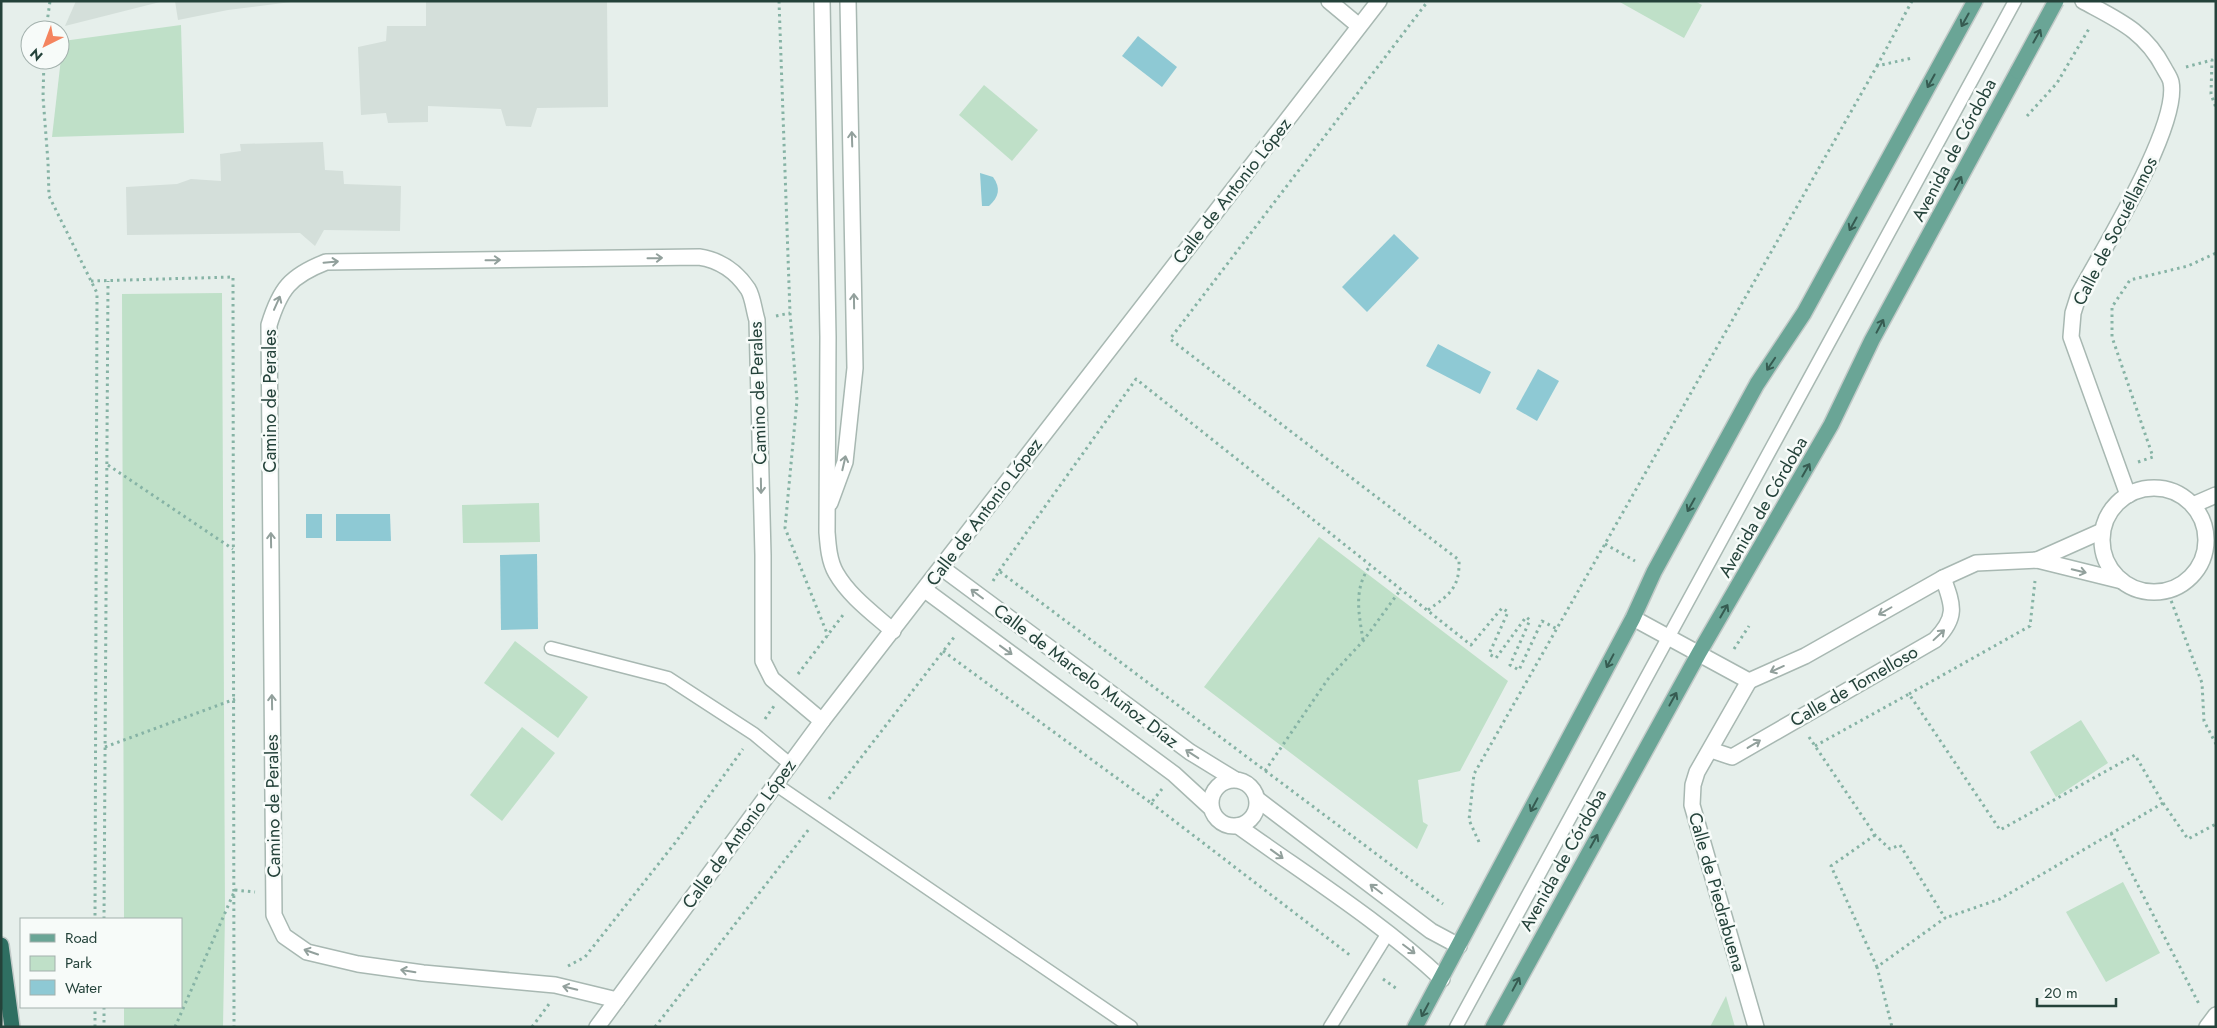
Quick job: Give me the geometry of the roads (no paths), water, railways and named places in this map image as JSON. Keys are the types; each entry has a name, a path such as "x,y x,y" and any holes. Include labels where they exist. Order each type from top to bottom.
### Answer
{"highway":[{"path":"1,945 12,1027"}],"main road":[{"path":"1415,1027 1460,946 1633,618 1654,572 1757,384 1804,313 1975,1"},
{"name":"Avenida de Córdoba","path":"1493,1027 1699,652 1831,425 1872,340 2056,1"}],"street":[{"path":"822,1 828,337 827,508 829,552 836,572 857,598 893,631"},
{"path":"827,508 836,491 846,462 855,368 848,1"},
{"path":"1329,1 1359,26"},
{"name":"Calle de Antonio López","path":"596,1027 822,722 1379,1"},
{"name":"Calle de Socuéllamos","path":"2083,1 2121,21 2141,35 2158,57 2171,82 2169,115 2160,143 2079,294 2072,314 2071,337 2128,495"},
{"name":"Camino de Perales","path":"617,1000 555,984 422,973 358,964 307,952 284,936 274,915 269,325 276,303 288,283 305,270 326,262 698,257 715,260 730,270 749,290 757,320 763,546 763,661 772,679 822,722"},
{"path":"2162,488 2179,494 2193,505 2201,517 2206,531 2206,545 2210,557 2180,586 2162,592 2134,589 2112,571 2105,558 2102,545 2102,531 2107,516 2116,504 2128,495 2144,489 2162,488"},
{"path":"2193,505 2216,496"},
{"path":"2037,560 2102,531"},
{"path":"1633,618 1750,681 1805,656 1943,578 1976,563 2037,560 2122,581"},
{"name":"Calle de Marcelo Muñoz Díaz","path":"942,568 1190,752 1234,779 1252,787 1257,799 1431,931 1460,946"},
{"name":"Calle de Tomelloso","path":"1711,750 1732,757 1935,640 1948,627 1953,610 1943,578"},
{"name":"Calle de Marcelo Muñoz Díaz","path":"925,590 1174,774 1211,808 1218,820 1224,824 1238,826 1388,933 1417,955 1442,979"},
{"name":"Calle de Piedrabuena","path":"1750,681 1693,786 1692,805 1756,1027"},
{"path":"1211,808 1212,794 1215,788 1227,780 1234,779"},
{"path":"1238,826 1250,819 1257,806 1257,799"}],"lane":[{"name":"Avenida de Córdoba","path":"1456,1027 2015,1"},
{"path":"551,648 668,678 754,734 790,764"},
{"path":"775,784 1131,1027"},
{"path":"1330,1027 1388,933"}],"water":[{"path":"1138,36 1177,67 1162,87 1122,56"},
{"path":"980,173 993,177 997,185 997,196 989,206 982,206"},
{"path":"1394,234 1419,258 1367,312 1342,287"},
{"path":"1438,344 1491,372 1480,394 1426,366"},
{"path":"1538,369 1559,381 1537,421 1516,409"},
{"path":"306,514 322,514 322,538 306,538"},
{"path":"336,514 390,514 391,541 336,541"},
{"path":"537,554 538,629 501,630 500,555"}]}
